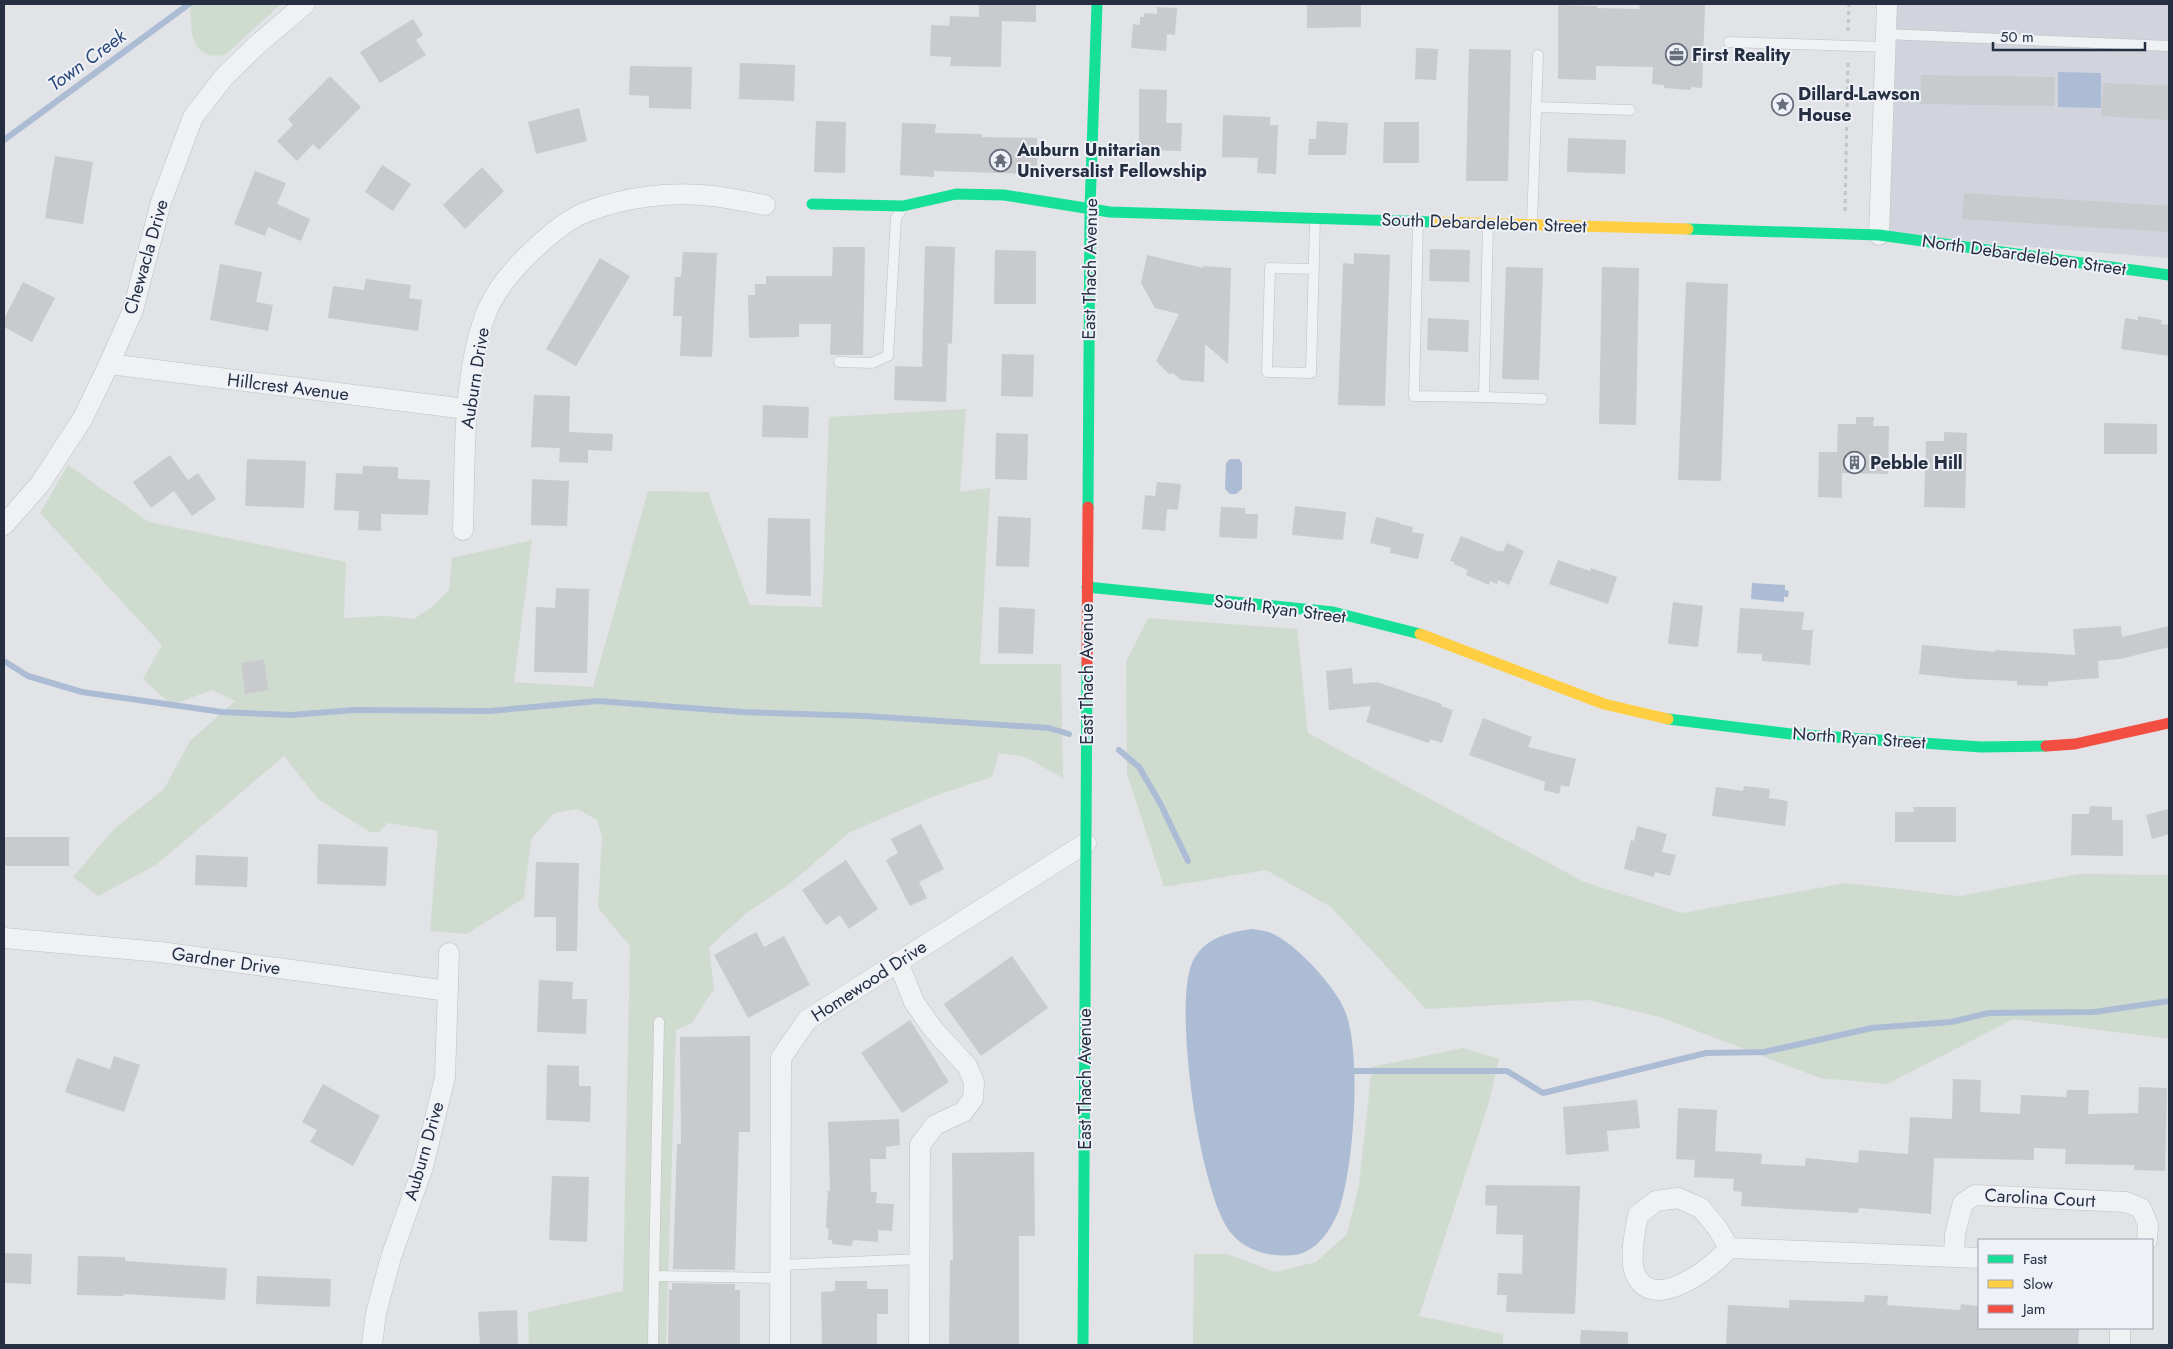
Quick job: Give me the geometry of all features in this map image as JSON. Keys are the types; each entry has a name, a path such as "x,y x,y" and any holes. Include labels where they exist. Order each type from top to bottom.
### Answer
{"street":[{"name":"Chewacla Drive","path":"4,525 40,484 83,418 109,364 133,310 161,202 193,117 224,77 259,43 305,4"},
{"name":"East Thach Avenue","path":"1083,1345 1090,208 1097,4"},
{"path":"1879,235 1887,4"},
{"path":"812,204 903,206 956,194 1004,195 1090,208"},
{"name":"Auburn Drive","path":"462,530 466,409 477,347 486,315 510,273 544,238 585,213 632,198 685,195 713,196 765,206"},
{"name":"South Debardeleben Street","path":"1090,208 1110,212 1879,235"},
{"name":"North Debardeleben Street","path":"1879,235 2169,275"},
{"name":"Hillcrest Avenue","path":"109,364 466,409"},
{"name":"South Ryan Street","path":"1087,587 1333,612 1426,636 1552,684"},
{"name":"North Ryan Street","path":"1552,684 1604,704 1650,716 1697,724 1791,734 1971,746 2027,748 2075,744 2169,723"},
{"name":"Homewood Drive","path":"780,1345 781,1058 807,1020 1086,844"},
{"name":"Gardner Drive","path":"4,938 160,952 448,991"},
{"name":"Auburn Drive","path":"372,1345 376,1313 391,1257 423,1167 445,1077 449,953"},
{"path":"898,962 914,1002 933,1029 967,1066 974,1082 974,1099 962,1112 935,1125 920,1145 918,1345"},
{"name":"Carolina Court","path":"1954,1257 1955,1234 1963,1203 1975,1195 2126,1202 2141,1208 2148,1225 2147,1239"},
{"path":"1678,1198 1701,1208 1718,1228 1729,1248 1720,1260 1699,1275 1679,1285 1658,1290 1643,1285 1634,1272 1633,1248 1638,1215 1656,1200 1678,1198"},
{"path":"1729,1248 1978,1258"},
{"path":"2120,1329 2120,1345"}],"lane":[{"path":"1729,42 1848,46 1885,41 2169,46"},
{"path":"1532,224 1538,55"},
{"path":"1536,106 1630,110"},
{"path":"839,362 872,364 888,356 896,218 903,206"},
{"path":"1314,269 1270,268 1268,372 1311,373 1314,269 1315,218"},
{"path":"1418,221 1414,396 1542,399"},
{"path":"1484,397 1488,223"},
{"path":"653,1345 659,1022"},
{"path":"654,1276 780,1272 919,1259"}],"path":[{"path":"1845,213 1849,4"}],"shaded area":[{"path":"191,4 281,4 225,55 213,56 205,53 194,41 191,24"},
{"path":"1896,4 2169,4 2169,258 1879,235"},
{"path":"966,409 960,492 990,488 980,664 1061,664 1063,778 1025,757 999,753 992,777 934,796 850,832 792,882 747,913 709,947 714,989 692,1023 676,1030 666,1345 529,1345 528,1312 623,1291 630,946 598,908 602,837 597,820 578,809 554,813 531,839 524,898 467,934 430,931 438,831 388,823 379,832 370,832 319,800 284,756 156,865 98,896 73,877 114,829 164,789 190,741 235,701 212,690 172,705 143,679 162,645 40,513 68,465 149,522 346,562 344,618 384,616 414,619 433,606 449,590 452,558 532,540 514,682 593,687 648,491 708,492 750,605 822,607 829,417"},
{"path":"1148,618 1297,629 1308,733 1584,882 1682,913 1846,883 1959,896 2079,874 2169,875 2169,1039 2014,1019 1887,1084 1820,1078 1660,1017 1588,1000 1426,1009 1331,907 1266,870 1164,887 1127,774 1126,662"},
{"path":"1463,1048 1499,1059 1489,1102 1419,1316 1503,1334 1503,1345 1193,1345 1194,1254 1227,1254 1275,1272 1316,1262 1347,1234 1359,1185 1372,1067"}],"water":[{"path":"2058,72 2101,73 2101,108 2058,107"},
{"path":"1230,459 1239,459 1242,463 1242,489 1236,494 1230,494 1225,489 1226,463"},
{"path":"1752,583 1785,585 1785,590 1789,591 1788,597 1784,597 1784,602 1751,599"},
{"path":"1253,929 1269,932 1279,937 1313,966 1340,1001 1350,1030 1355,1081 1354,1110 1349,1166 1344,1191 1339,1210 1323,1238 1310,1249 1295,1255 1269,1254 1253,1250 1245,1246 1232,1234 1220,1214 1210,1183 1200,1144 1193,1102 1186,1019 1187,986 1192,963 1197,954 1210,942 1226,934"}],"building":[{"path":"979,4 1036,4 1036,22 1002,21 1001,67 950,66 951,57 930,56 931,25 949,26 950,16 979,17"},
{"path":"1307,4 1361,4 1361,27 1307,28"},
{"path":"1640,4 1705,4 1702,88 1691,87 1691,90 1664,88 1664,85 1652,84 1653,67 1596,66 1596,80 1558,79 1558,5 1639,9"},
{"path":"1157,7 1177,8 1175,35 1167,34 1166,51 1131,48 1133,24 1140,25 1140,17 1144,17 1144,13 1157,14"},
{"path":"413,19 423,35 416,40 426,55 380,83 360,52"},
{"path":"1416,48 1438,49 1436,80 1415,79"},
{"path":"1469,49 1511,50 1508,181 1466,181"},
{"path":"740,63 795,65 794,101 739,99"},
{"path":"630,66 692,67 691,109 649,108 649,96 629,95"},
{"path":"1921,75 2055,77 2054,106 1920,104"},
{"path":"330,76 361,107 319,150 313,144 297,161 277,141 293,125 288,119"},
{"path":"2103,83 2169,86 2169,120 2101,116"},
{"path":"1139,89 1167,90 1166,123 1182,123 1181,151 1139,150"},
{"path":"579,108 587,141 536,154 528,122"},
{"path":"1223,115 1270,117 1270,125 1278,125 1276,174 1257,173 1258,158 1222,157"},
{"path":"816,121 846,122 845,173 814,172"},
{"path":"1317,121 1348,123 1346,155 1308,155 1309,139 1316,139"},
{"path":"1384,122 1419,122 1419,163 1383,163"},
{"path":"902,123 936,124 935,133 982,134 982,137 1037,138 1037,174 934,171 934,177 900,175"},
{"path":"1568,138 1626,140 1625,174 1567,172"},
{"path":"55,156 93,162 83,224 45,218"},
{"path":"382,165 411,184 393,211 365,192"},
{"path":"482,167 504,191 465,229 443,205"},
{"path":"255,171 286,183 277,204 310,219 301,241 268,227 265,236 234,224"},
{"path":"1964,193 2169,206 2169,232 1962,219"},
{"path":"925,246 955,247 952,344 948,343 946,402 894,400 895,366 922,367"},
{"path":"833,247 865,247 863,355 830,355 831,324 799,324 799,337 749,338 748,295 755,295 755,284 766,284 766,276 832,276"},
{"path":"1430,249 1470,250 1469,282 1429,281"},
{"path":"995,250 1036,251 1036,304 994,304"},
{"path":"683,252 717,253 712,357 680,356 682,316 673,316 675,277 681,277"},
{"path":"1354,253 1390,255 1385,406 1338,405 1343,263 1354,264"},
{"path":"1147,255 1203,268 1203,266 1231,268 1228,364 1205,344 1204,382 1181,380 1173,373 1169,374 1156,361 1179,314 1155,308 1141,283"},
{"path":"600,258 630,276 576,366 546,349"},
{"path":"220,264 262,272 256,302 273,305 268,331 210,320"},
{"path":"1506,267 1543,268 1539,380 1502,379"},
{"path":"1602,267 1639,268 1636,425 1599,424"},
{"path":"366,279 411,285 409,298 422,300 418,331 328,318 333,286 364,290"},
{"path":"23,282 55,298 32,342 4,327 4,319"},
{"path":"1686,282 1728,284 1721,481 1678,480"},
{"path":"2138,316 2162,320 2161,324 2169,325 2169,356 2121,349 2125,318 2138,320"},
{"path":"1428,318 1469,320 1468,352 1427,350"},
{"path":"1002,354 1034,355 1033,397 1001,396"},
{"path":"534,395 570,396 569,432 613,434 612,451 588,450 588,463 559,462 560,448 531,447"},
{"path":"763,405 809,407 808,438 762,437"},
{"name":"Pebble Hill","path":"1856,417 1874,417 1873,426 1889,426 1888,474 1842,473 1842,498 1818,497 1819,452 1837,452 1838,424 1856,424"},
{"path":"2104,423 2157,424 2157,454 2104,454"},
{"path":"1944,432 1967,433 1965,508 1924,507 1926,441 1944,441"},
{"path":"996,433 1028,434 1027,480 995,479"},
{"path":"170,455 188,480 198,473 216,499 192,516 174,491 151,508 133,482"},
{"path":"247,459 306,461 304,508 245,506"},
{"path":"363,466 398,467 398,479 430,480 428,515 381,514 381,531 358,530 359,511 334,510 336,473 362,474"},
{"path":"532,479 569,481 567,526 531,525"},
{"path":"1157,482 1181,484 1178,510 1167,509 1165,531 1142,529 1145,495 1155,496"},
{"path":"1295,506 1346,512 1343,540 1292,535"},
{"path":"1221,507 1245,508 1245,514 1258,514 1257,539 1219,537"},
{"path":"998,516 1031,518 1029,567 996,566"},
{"path":"1376,517 1413,527 1412,532 1424,534 1418,559 1390,553 1391,548 1370,543"},
{"path":"768,518 810,519 811,596 766,594"},
{"path":"1461,536 1500,552 1500,550 1503,552 1507,543 1524,551 1509,585 1498,580 1497,584 1490,581 1489,585 1466,575 1468,570 1450,561"},
{"path":"1558,560 1590,571 1591,568 1617,577 1608,604 1549,584"},
{"path":"556,588 589,589 587,673 534,672 536,607 555,608"},
{"path":"1673,602 1703,606 1698,647 1668,644"},
{"path":"999,607 1035,609 1033,654 998,653"},
{"path":"1740,608 1804,612 1802,630 1813,630 1810,665 1762,661 1762,654 1737,653"},
{"path":"2121,626 2122,637 2169,626 2169,647 2120,659 2098,661 2099,678 2048,682 2048,686 2017,685 2017,681 1965,679 1919,674 1922,645 1995,652 1995,650 2075,655 2073,629"},
{"path":"264,659 268,690 245,694 241,663"},
{"path":"1352,668 1353,684 1377,682 1442,704 1441,706 1453,710 1442,743 1430,739 1429,743 1366,722 1371,706 1329,710 1326,671"},
{"path":"1483,718 1532,737 1528,747 1576,759 1569,787 1561,785 1559,794 1544,790 1545,782 1469,755"},
{"path":"1744,786 1770,789 1769,798 1788,801 1785,826 1712,816 1716,787 1743,791"},
{"path":"2090,806 2112,807 2112,820 2123,820 2123,856 2071,855 2072,814 2089,814"},
{"path":"1913,807 1956,807 1956,842 1895,842 1895,812 1914,812"},
{"path":"2169,809 2169,834 2152,839 2146,815"},
{"path":"921,824 944,869 919,882 927,898 910,906 886,860 898,853 891,839"},
{"path":"1637,826 1667,834 1662,852 1676,855 1670,876 1655,872 1654,877 1624,869 1631,840 1634,841"},
{"path":"4,837 69,837 69,866 4,866"},
{"path":"318,844 388,847 386,886 317,884"},
{"path":"196,855 248,857 247,887 195,885"},
{"path":"846,860 878,909 849,929 840,915 826,925 802,890"},
{"path":"536,862 579,863 577,951 556,951 556,917 534,917"},
{"path":"756,932 764,947 784,936 810,985 748,1018 714,955"},
{"path":"1012,956 1048,1008 981,1056 944,1004"},
{"path":"539,980 573,982 572,999 587,999 586,1034 537,1032"},
{"path":"910,1020 949,1082 902,1113 861,1053"},
{"path":"750,1036 750,1132 739,1132 735,1270 673,1269 677,1144 681,1144 680,1037"},
{"path":"114,1056 140,1065 124,1112 65,1092 77,1058 110,1069"},
{"path":"547,1065 579,1066 579,1086 591,1086 590,1122 546,1120"},
{"path":"1953,1079 1981,1080 1980,1112 2020,1114 2021,1095 2066,1097 2067,1090 2089,1090 2088,1114 2138,1113 2139,1087 2167,1088 2165,1171 2134,1170 2134,1165 2065,1164 2066,1149 2034,1148 2034,1160 1934,1158 1931,1214 1859,1208 1858,1213 1741,1206 1742,1192 1733,1191 1734,1179 1694,1177 1695,1160 1676,1159 1678,1108 1717,1110 1715,1151 1762,1154 1761,1164 1805,1166 1806,1158 1858,1163 1859,1150 1908,1154 1910,1117 1952,1119"},
{"path":"323,1084 380,1116 353,1166 310,1142 317,1130 302,1122"},
{"path":"1637,1100 1640,1128 1607,1131 1609,1151 1566,1155 1563,1107"},
{"path":"899,1119 900,1145 886,1147 886,1159 870,1159 871,1192 877,1192 876,1203 894,1204 892,1231 878,1230 878,1242 853,1240 852,1246 832,1244 832,1240 828,1240 829,1229 826,1228 828,1191 830,1191 828,1122"},
{"path":"1034,1152 1035,1236 1019,1236 1019,1345 949,1345 950,1260 953,1260 952,1153"},
{"path":"552,1176 589,1177 587,1242 549,1240"},
{"path":"1486,1185 1580,1186 1575,1314 1506,1312 1507,1295 1497,1295 1498,1273 1522,1274 1523,1235 1496,1234 1497,1206 1485,1205"},
{"path":"4,1253 32,1254 31,1284 4,1283"},
{"path":"78,1256 125,1257 125,1261 227,1268 225,1300 124,1294 123,1296 77,1295"},
{"path":"257,1276 331,1279 330,1307 256,1304"},
{"path":"835,1281 867,1281 867,1289 888,1289 888,1314 877,1314 877,1345 822,1345 821,1292 835,1291"},
{"path":"672,1283 735,1284 735,1290 740,1290 740,1345 668,1345 669,1290 672,1290"},
{"path":"1865,1295 1888,1296 1887,1305 1960,1310 1961,1304 1978,1306 1978,1329 2079,1329 2078,1345 1726,1345 1728,1305 1789,1308 1789,1300 1864,1302"},
{"path":"517,1310 518,1345 480,1345 478,1312"},
{"path":"1581,1330 1628,1332 1628,1345 1580,1345"}],"waterway":[{"name":"Town Creek","path":"4,140 189,4"},
{"path":"4,661 28,676 82,692 222,712 291,715 355,710 490,711 598,701 742,712 865,716 1049,728 1069,734"},
{"path":"1119,750 1139,767 1160,803 1188,861"},
{"path":"1347,1071 1507,1071 1543,1093 1706,1053 1764,1052 1872,1028 1951,1022 1989,1013 2094,1012 2169,1001"}],"traffic: fast":[{"path":"1088,507 1090,208 1097,4"},
{"path":"812,204 903,206 956,194 1004,195 1110,212 1435,222"},
{"path":"1688,229 1879,235 2169,275"},
{"path":"1087,587 1333,612 1420,634"},
{"path":"1083,1345 1087,664"},
{"path":"1668,719 1791,734 1981,747 2046,746"}],"traffic: slow":[{"path":"1435,222 1688,229"},
{"path":"1420,634 1604,704 1668,719"}],"traffic: jam":[{"path":"1087,664 1088,507"},
{"path":"2046,746 2075,744 2169,723"}],"place":[{"name":"First Reality","path":"1676,55"},
{"name":"Dillard-Lawson House","path":"1782,104"},
{"name":"Auburn Unitarian Universalist Fellowship","path":"1001,160"},
{"name":"Pebble Hill","path":"1854,463"}]}
